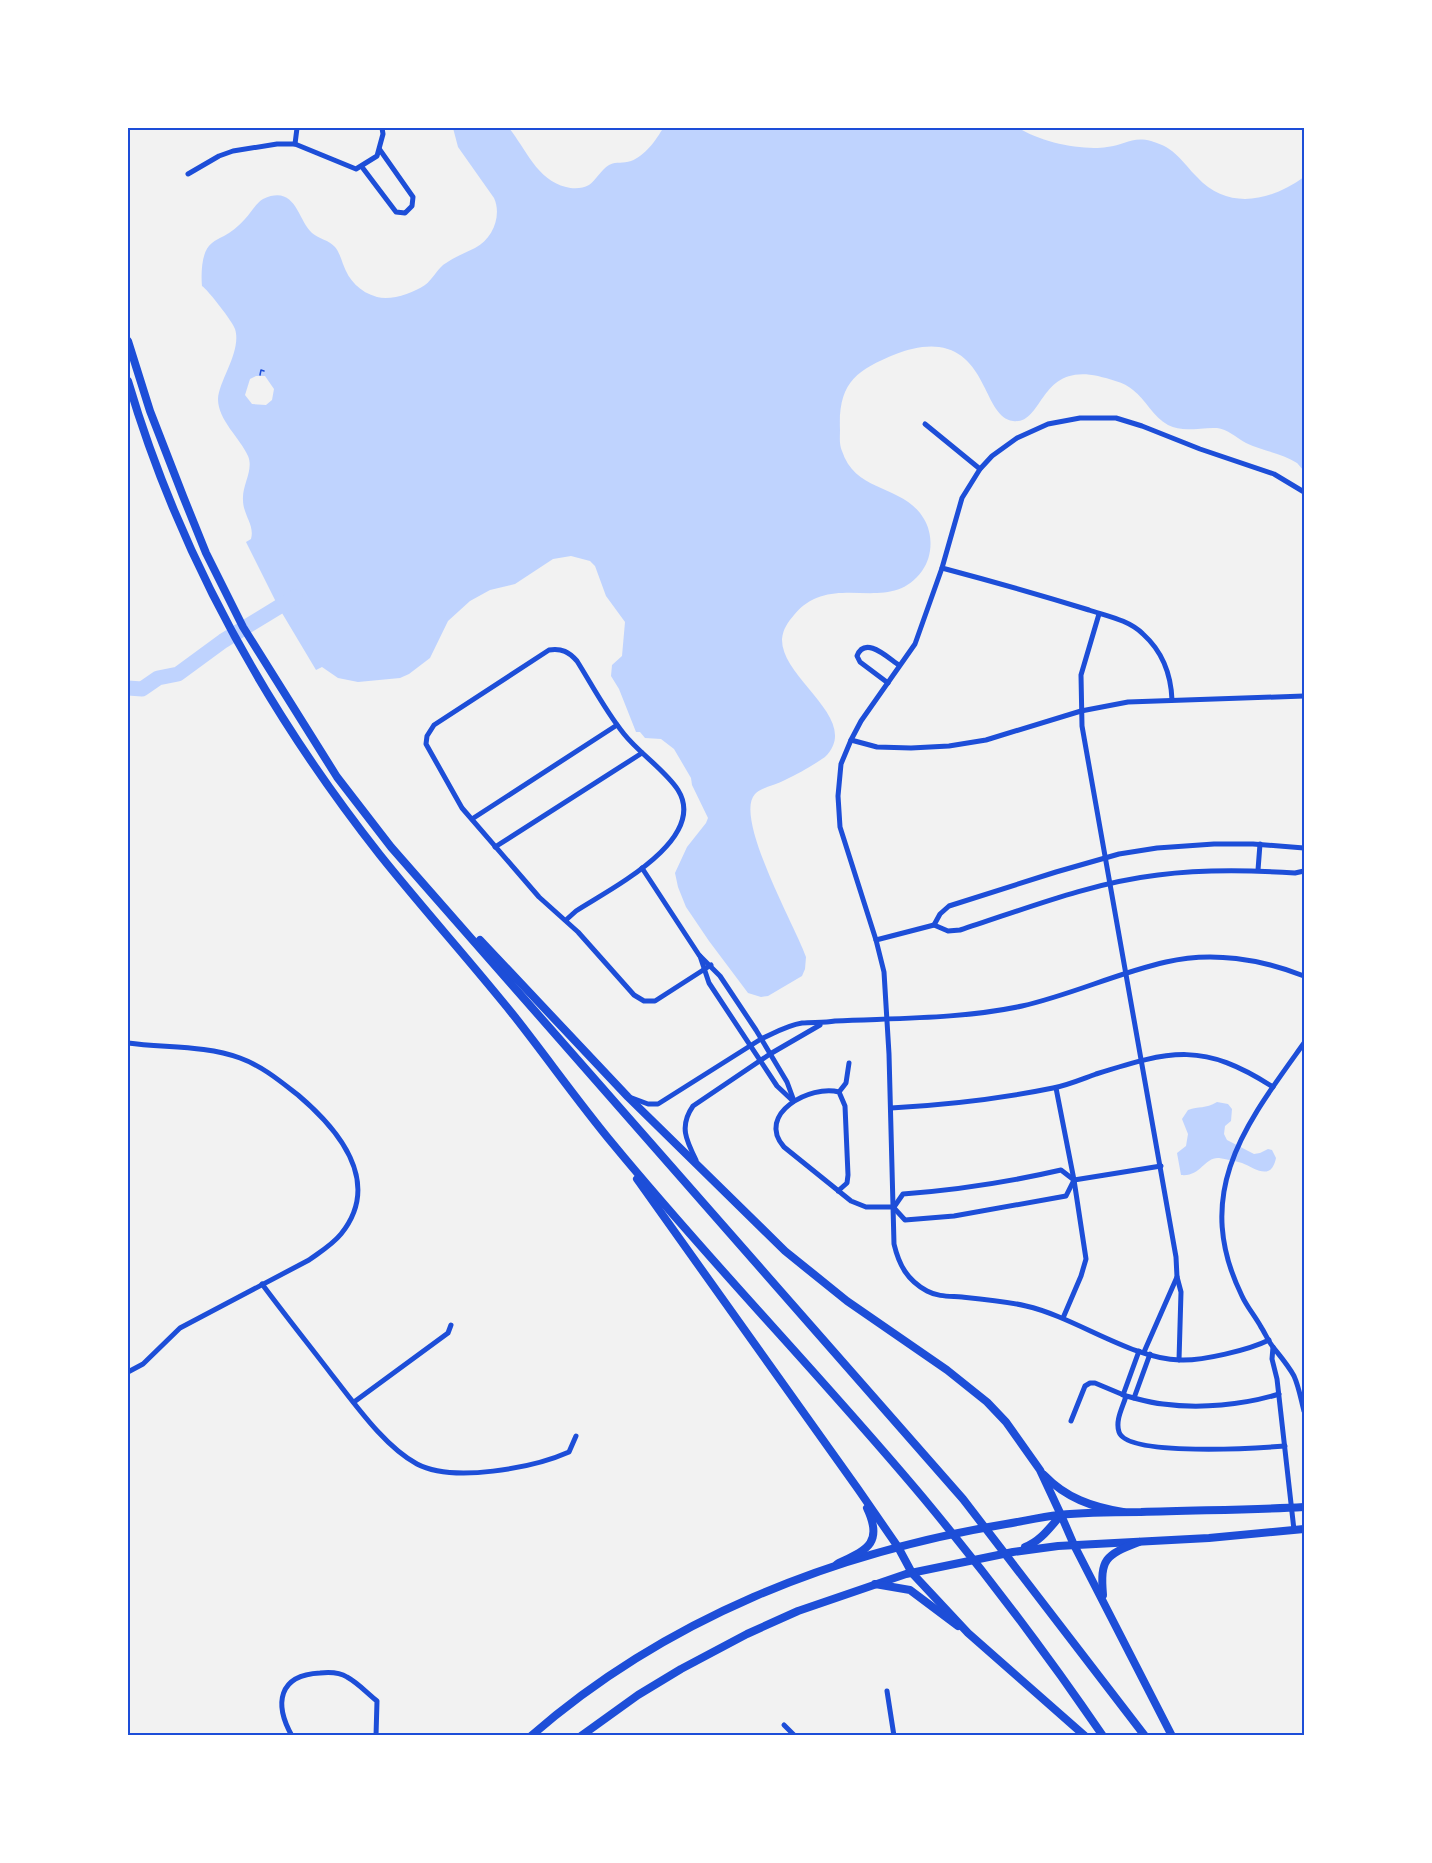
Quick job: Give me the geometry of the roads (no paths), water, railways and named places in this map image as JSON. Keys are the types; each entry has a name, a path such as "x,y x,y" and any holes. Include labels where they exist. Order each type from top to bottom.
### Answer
{"main road":[{"path":"128,341 150,411 206,553 243,627 337,777 391,848 963,1499 1145,1736"},
{"path":"128,381 137,414 171,504 195,559 232,633 272,700 327,784 380,855 516,1018 614,1146 675,1235 858,1489 898,1547 912,1573 968,1633 1085,1736"},
{"path":"445,907 464,922 628,1097 785,1251 817,1279 954,1375 987,1402 1006,1422 1040,1470 1057,1488 1091,1506 1123,1512"},
{"path":"614,1146 930,1506 1066,1681 1103,1736"},
{"path":"1040,1470 1074,1545 1172,1736"},
{"path":"837,1564 866,1550 872,1543 874,1530 858,1489"},
{"path":"531,1736 580,1697 669,1639 732,1605 837,1564 947,1535 1060,1515 1305,1507"},
{"path":"1013,1552 1033,1544 1060,1515"},
{"path":"581,1736 681,1669 747,1634 798,1611 912,1573 1013,1552 1074,1545 1209,1538 1305,1529"},
{"path":"1104,1602 1102,1566 1106,1559 1121,1548 1138,1542"},
{"path":"875,1584 910,1590 968,1633"}],"street":[{"path":"295,144 297,128"},
{"path":"188,174 219,156 261,145 295,144 356,169 377,156 383,134 382,128"},
{"path":"362,167 396,212 405,213 412,206 413,197 380,150"},
{"path":"1269,1340 1255,1346 1191,1360 1179,1360 1144,1352 1063,1318 1019,1304 944,1296 929,1292 905,1274 894,1244 891,1108 884,972 840,827 838,796 842,764 851,740 861,721 915,644 942,568 962,498 980,469 992,456 1017,438 1048,424 1080,418 1116,418 1274,474 1305,492"},
{"path":"925,424 980,469"},
{"path":"942,568 1035,593 1122,621 1142,633 1157,649 1166,665 1172,700"},
{"path":"1099,614 1081,675 1081,711 1176,1257 1177,1277 1181,1292 1179,1360"},
{"path":"888,683 860,662 857,656 860,649 865,646 873,647 899,665"},
{"path":"566,920 659,856 680,824 683,808 679,791 617,725 570,654 557,649 549,651 434,725 427,736 426,744 454,796 495,847 539,897 566,920 634,995 644,1001 655,1001 711,965"},
{"path":"851,740 877,747 949,746 986,740 1081,711 1128,702 1305,696"},
{"path":"472,819 617,725"},
{"path":"495,847 642,753"},
{"path":"1258,870 1260,844"},
{"path":"934,925 940,914 949,906 1106,856 1198,845 1260,844 1305,848"},
{"path":"642,868 699,955 720,976 787,1082 794,1101"},
{"path":"876,940 934,925 948,931 960,930 1051,900 1148,876 1188,872 1258,870 1295,873 1305,871"},
{"path":"699,955 709,983 777,1086 794,1101"},
{"path":"628,1097 648,1104 658,1104 761,1039 803,1023 821,1024 933,1017 993,1011 1049,999 1167,961 1196,957 1229,957 1262,962 1305,976"},
{"path":"697,1163 684,1130 688,1113 700,1100 821,1024"},
{"path":"1305,1042 1240,1140 1228,1169 1222,1219 1225,1246 1242,1296 1273,1347 1294,1376 1305,1411"},
{"path":"128,1043 202,1051 241,1059 266,1071 329,1124 350,1156 358,1184 350,1221 341,1235 328,1247 309,1260 180,1328 143,1364 128,1372"},
{"path":"891,1108 953,1104 1056,1088 1177,1053 1203,1055 1239,1067 1273,1087"},
{"path":"839,1092 846,1083 849,1063"},
{"path":"1056,1088 1074,1180 1086,1259 1063,1318"},
{"path":"839,1092 822,1091 794,1101 776,1118 774,1129 777,1139 784,1147 850,1201 866,1207 894,1207 905,1220 954,1216 1066,1196 1074,1180"},
{"path":"838,1191 846,1183 849,1174 845,1106 839,1092"},
{"path":"894,1207 903,1194 1010,1181 1061,1170 1074,1180 1161,1166"},
{"path":"1177,1277 1125,1395 1118,1421 1119,1433 1126,1441 1180,1449 1228,1450 1285,1446"},
{"path":"262,1284 354,1402 392,1446 419,1465 433,1470 487,1472 554,1458 569,1452 576,1436"},
{"path":"354,1402 448,1334 451,1325"},
{"path":"1273,1347 1272,1359 1279,1394 1294,1530"},
{"path":"1134,1398 1144,1352"},
{"path":"1071,1422 1085,1386 1090,1383 1134,1398 1162,1404 1199,1406 1279,1394"},
{"path":"292,1736 280,1708 283,1694 298,1676 330,1672 347,1676 377,1701 376,1736"},
{"path":"887,1691 894,1736"},
{"path":"784,1725 795,1736"}],"water":[{"path":"453,128 509,128 533,163 547,178 566,187 577,188 589,185 609,165 636,159 654,142 663,128 1019,128 1050,141 1086,148 1113,146 1133,140 1151,141 1172,151 1209,188 1222,195 1236,198 1264,197 1304,177 1304,471 1297,463 1252,446 1221,429 1186,429 1168,425 1158,418 1129,387 1098,376 1078,374 1064,378 1053,386 1031,414 1023,420 1013,421 1004,417 996,409 976,372 967,361 955,352 939,347 923,347 896,354 870,366 852,380 842,401 840,414 842,451 849,465 858,475 905,500 915,508 927,525 930,552 926,565 909,584 893,591 825,595 809,602 794,615 785,629 782,639 785,654 828,714 834,728 834,743 825,757 815,764 755,794 750,806 752,825 768,873 806,957 802,976 768,996 761,997 748,993 686,907 678,887 675,873 687,847 708,818 692,785 691,778 674,749 661,739 645,738 640,732 636,732 619,689 611,676 612,665 622,656 625,622 606,596 595,566 590,561 571,556 553,559 515,584 490,590 470,601 448,621 430,658 409,674 400,678 358,682 338,678 322,667 316,670 279,608 246,542 251,539 252,534 243,500 250,467 249,461 222,414 218,399 233,356 235,329 202,286 202,269 208,247 240,224 263,199 282,196 294,205 312,233 335,247 348,276 360,289 383,298 402,296 427,283 443,265 481,244 487,239 494,226 497,212 494,198 458,147","holes":["265,376 274,389 272,400 266,405 252,404 245,395 250,379"]},
{"path":"1217,1102 1228,1104 1232,1109 1231,1121 1225,1126 1224,1134 1227,1140 1254,1154 1268,1149 1272,1150 1276,1158 1270,1170 1257,1170 1242,1163 1219,1158 1210,1161 1193,1173 1181,1175 1177,1153 1186,1146 1188,1134 1182,1119 1188,1110"}],"waterway":[{"path":"128,688 142,689 158,678 178,674 223,641 295,597"}]}
